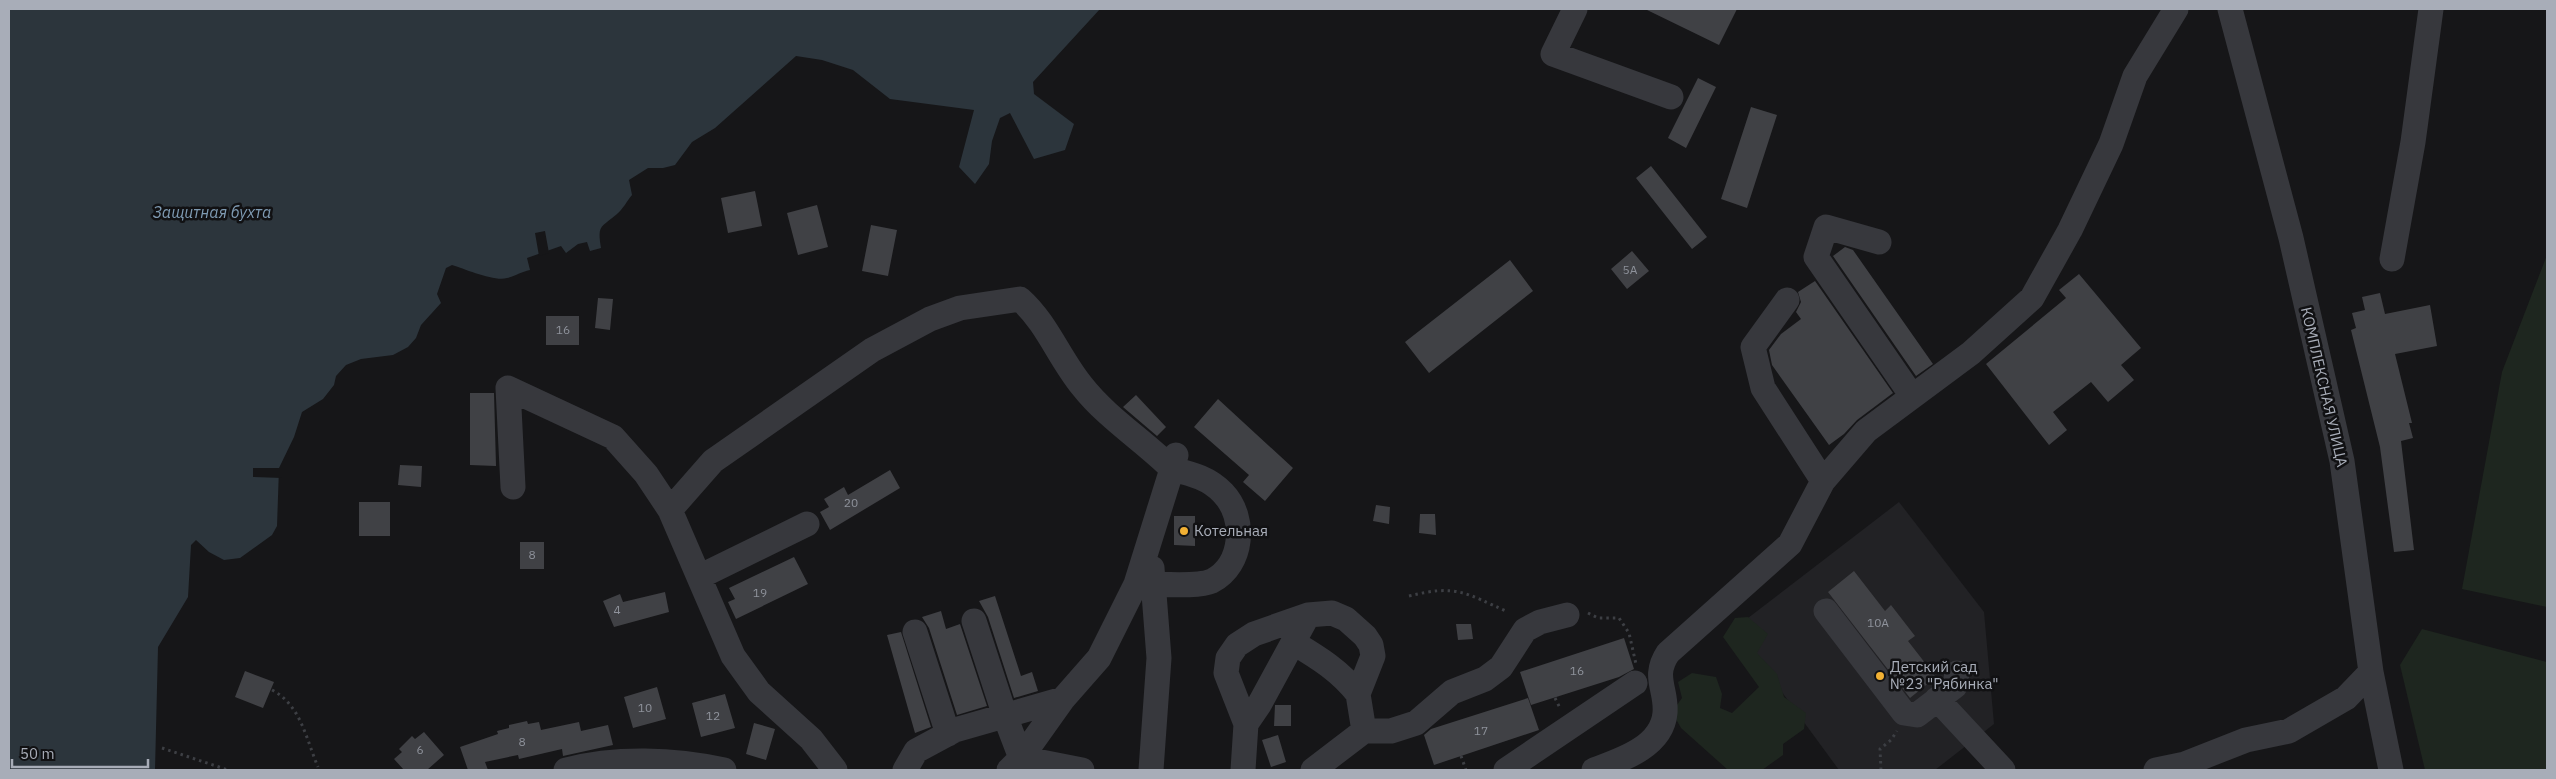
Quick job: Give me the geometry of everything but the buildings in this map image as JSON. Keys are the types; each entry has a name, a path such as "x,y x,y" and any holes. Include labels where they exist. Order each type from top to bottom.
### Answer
{"street":[{"path":"1575,9 1553,54 1672,97"},
{"path":"1594,770 1628,758 1658,735 1665,713 1660,675 1662,663 1668,653 1790,544 1822,481 1866,431 1971,353 2032,298 2070,230 2111,144 2135,76 2176,9"},
{"name":"КОМПЛЕКСНАЯ УЛИЦА","path":"2230,9 2291,238 2342,461 2371,672 2391,770"},
{"path":"2392,259 2413,142 2431,9"},
{"path":"1879,242 1826,227 1816,257 1912,396"},
{"path":"670,510 713,461 872,350 930,319 960,308 1020,299 1032,310 1082,387 1174,462 1203,477 1223,492 1232,504 1238,541 1236,557 1226,572 1211,581 1196,586 1145,584"},
{"path":"1787,300 1753,347 1763,388 1822,481"},
{"path":"513,487 508,388 613,437 646,474 670,510 733,656 759,692 811,739 835,770"},
{"path":"1151,770 1159,658 1145,584 1150,541 1174,462"},
{"path":"699,578 807,524"},
{"path":"1015,764 1063,699 1098,658 1145,584"},
{"path":"1826,611 1904,714 1917,715 1955,686 1957,673"},
{"path":"1243,770 1246,724 1226,672 1228,658 1237,645 1254,634 1308,615 1332,613 1346,619 1365,636 1371,645 1373,656 1358,694"},
{"path":"1246,724 1259,705 1308,615"},
{"path":"1313,770 1364,731 1391,731 1416,723 1452,692 1485,680 1501,667 1525,630 1540,622 1567,615"},
{"path":"974,621 1004,716 1015,764"},
{"path":"915,632 948,734"},
{"path":"1294,643 1329,664 1346,679 1358,694 1364,731"},
{"path":"2156,770 2185,764 2246,740 2289,731 2346,698 2371,672"},
{"path":"1506,770 1636,677"},
{"path":"905,770 916,751 948,734 1063,699"},
{"path":"1938,699 2003,770"},
{"path":"566,770 597,764 624,762 703,766 724,770"},
{"path":"1015,764 1082,770"}],"path":[{"path":"1409,596 1436,589 1462,591 1508,612"},
{"path":"1567,615 1588,613 1598,618 1619,618 1629,633 1635,654 1636,677"},
{"path":"272,690 285,697 300,717 318,767"},
{"path":"1881,770 1880,749 1891,740 1904,714"},
{"path":"162,748 228,770"},
{"path":"1461,756 1466,770"}],"shaded area":[{"path":"2547,255 2547,607 2462,589 2502,372"},
{"name":"Детский сад №23 \"Рябинка\"","path":"1899,502 1984,612 1994,724 1935,770 1839,770 1735,628"},
{"path":"1748,617 1768,634 1757,653 1777,674 1784,697 1806,713 1804,729 1783,744 1783,755 1762,770 1728,770 1681,728 1672,712 1682,698 1678,682 1692,673 1716,677 1722,694 1720,708 1732,713 1759,687 1723,637 1735,618"},
{"path":"2422,629 2547,662 2547,770 2425,770 2400,665"}],"water":[{"name":"Защитная бухта","path":"9,9 1100,9 1033,82 1034,94 1074,124 1065,150 1034,159 1010,113 1000,118 992,141 989,164 975,184 959,167 974,110 890,99 853,70 822,60 796,56 715,128 692,142 675,165 663,168 648,168 629,180 632,195 619,212 600,230 601,248 590,251 587,242 578,244 566,253 561,246 527,258 530,270 502,279 488,277 452,265 446,268 437,294 441,303 421,325 416,338 408,347 393,355 361,359 346,365 336,376 334,385 323,399 302,412 294,437 279,468 277,526 272,535 240,558 224,560 209,552 196,540 191,545 188,597 158,647 155,770 9,770"}],"pier":[{"path":"545,231 549,253 539,256 535,233"},
{"path":"253,468 282,468 282,478 253,477"}],"place":[{"name":"Котельная","path":"1184,531"},
{"name":"Детский сад №23 \"Рябинка\"","path":"1880,676"}]}
